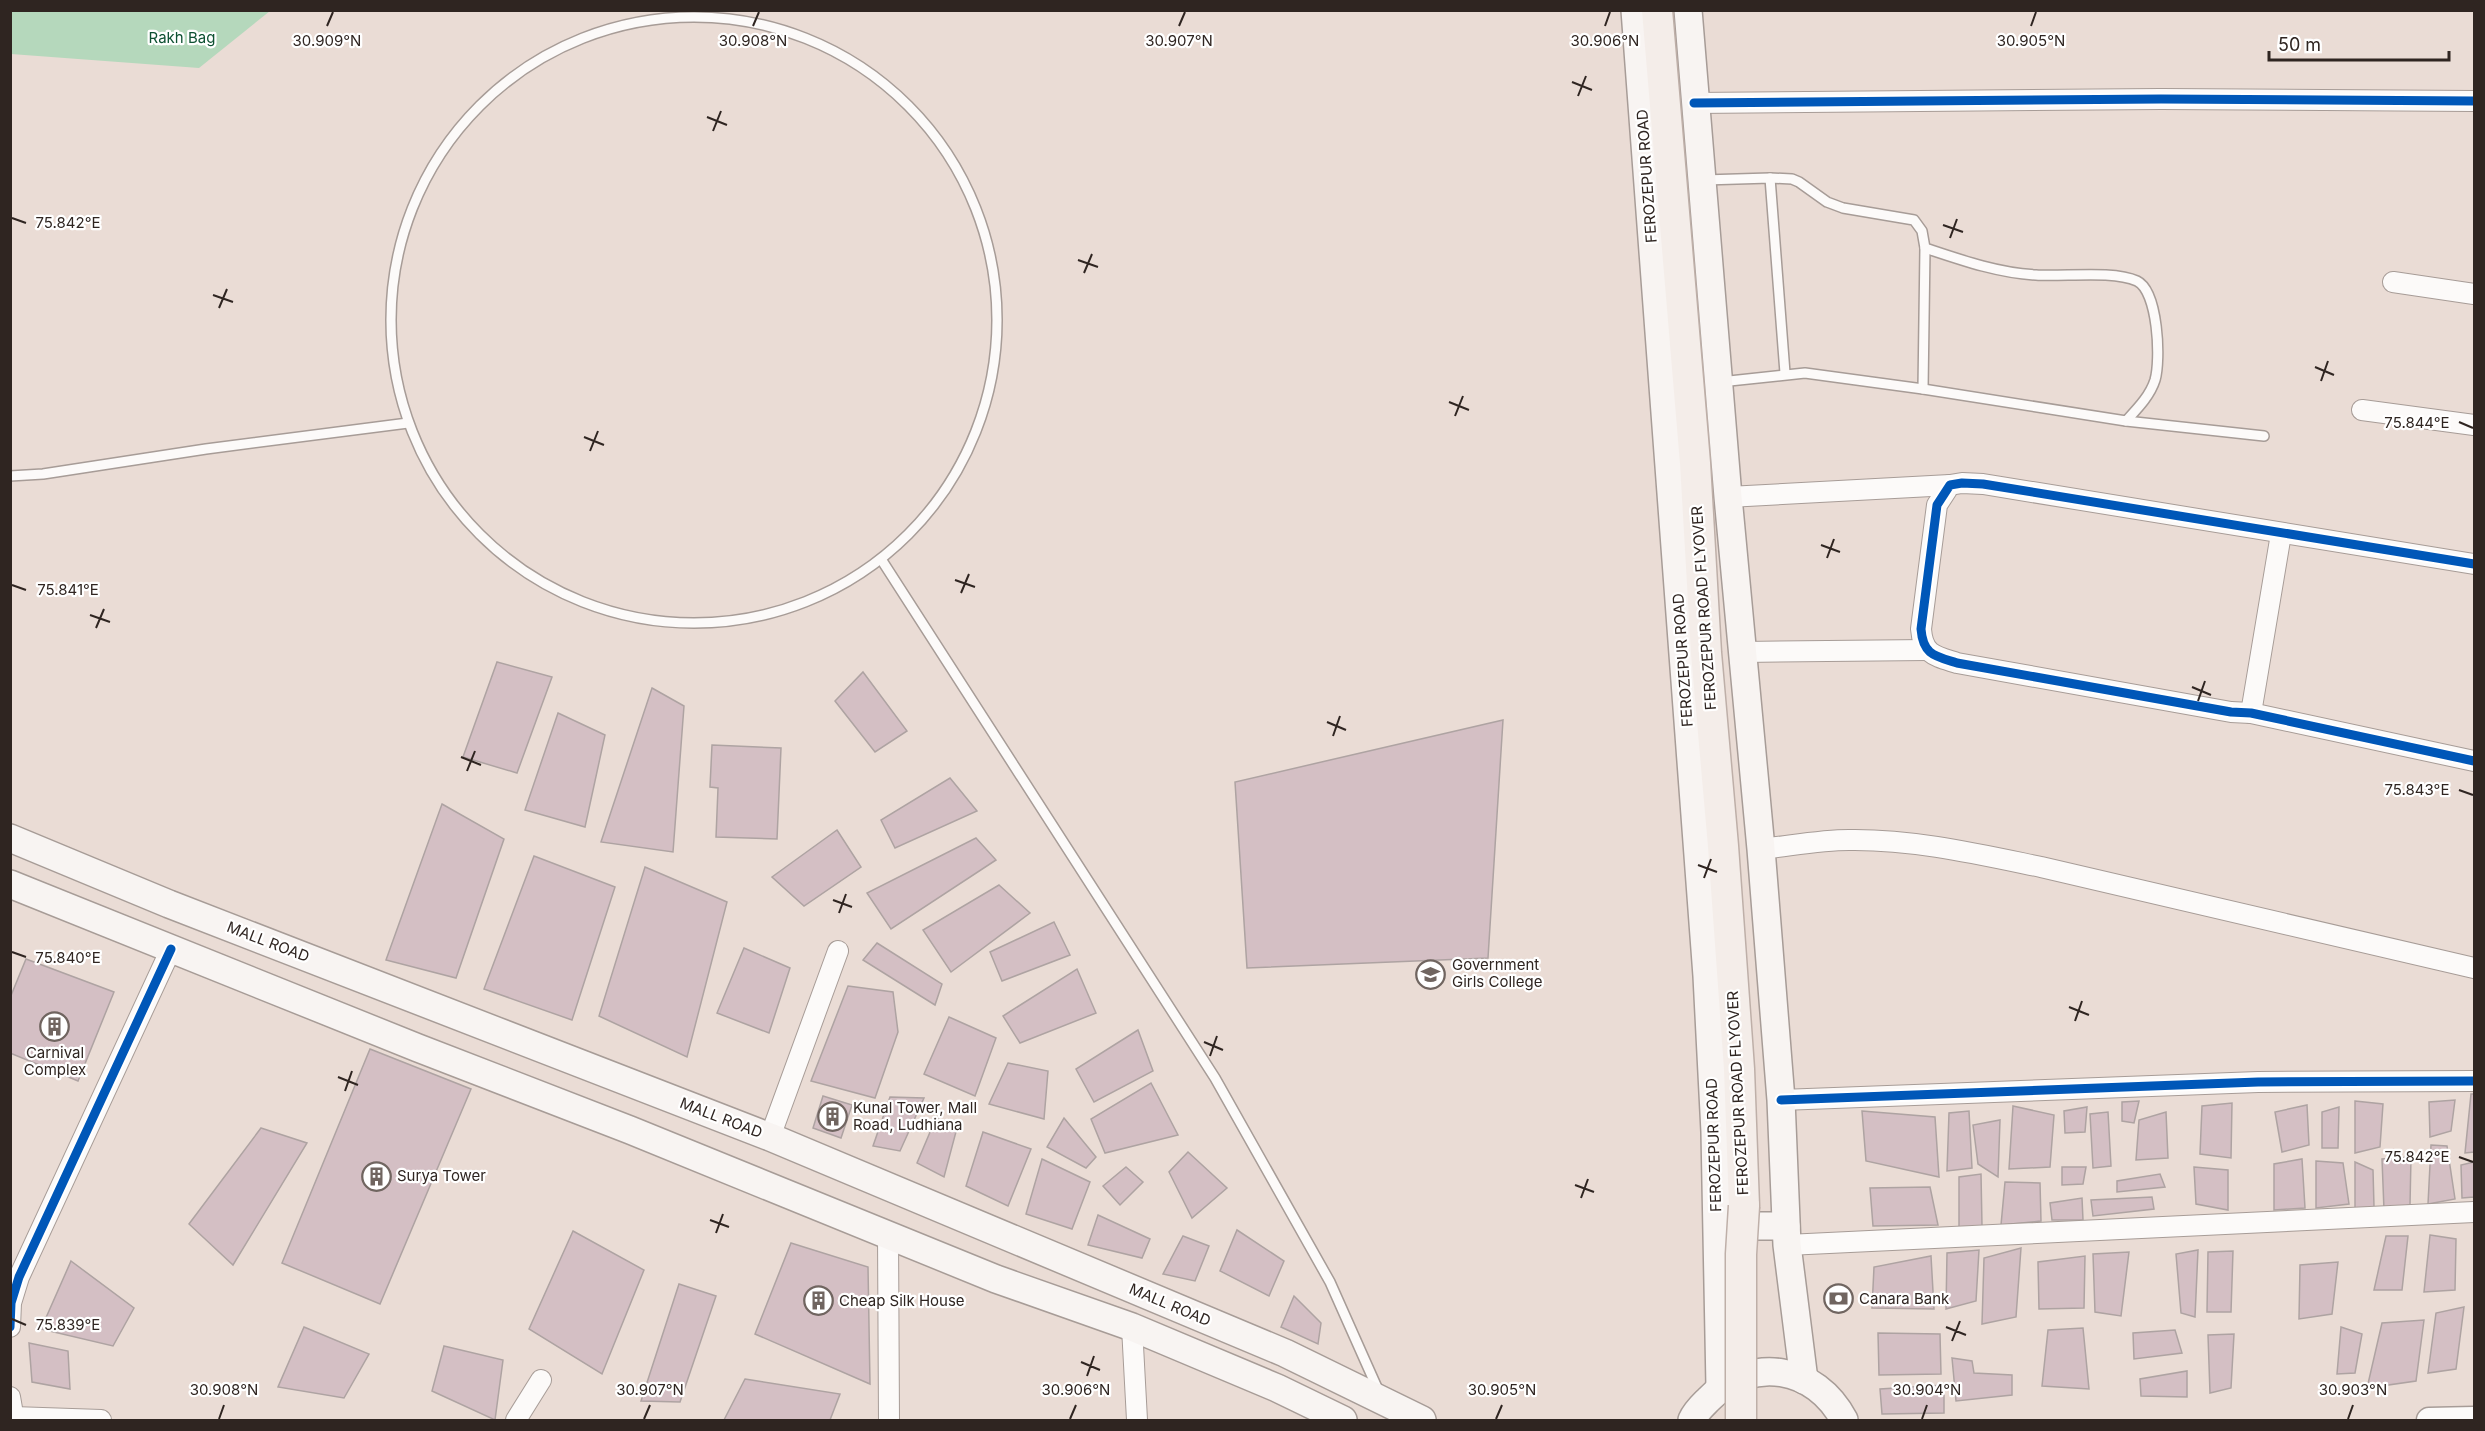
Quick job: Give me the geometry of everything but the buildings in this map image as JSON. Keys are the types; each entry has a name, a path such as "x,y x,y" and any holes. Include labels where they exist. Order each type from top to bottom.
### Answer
{"main road":[{"name":"FEROZEPUR ROAD","path":"1635,10 1707,976 1715,1132 1720,1387"},
{"name":"FEROZEPUR ROAD FLYOVER","path":"1657,10 1695,463 1706,653 1723,846 1739,1069 1744,1206"},
{"path":"1688,10 1728,497 1761,849 1780,1100 1786,1236 1804,1380"},
{"name":"MALL ROAD","path":"10,838 169,904 770,1137 1285,1353 1422,1420"},
{"path":"10,884 996,1279 1132,1327 1277,1388 1343,1420"},
{"name":"FEROZEPUR ROAD","path":"1741,1420 1741,1254 1744,1206"},
{"path":"1716,1226 1786,1236"},
{"path":"1692,1420 1696,1412 1720,1387 1734,1378 1761,1371 1790,1374 1815,1385 1836,1405 1844,1420"}],"street":[{"path":"1694,103 2161,99 2475,100"},
{"path":"2393,282 2475,294"},
{"path":"2362,410 2475,425"},
{"path":"1728,497 1962,483 1983,484 2475,564"},
{"path":"1927,650 1922,642 1921,629 1937,505 1950,485"},
{"path":"2251,713 2281,534"},
{"path":"1743,652 1927,650 1957,663 2231,712 2251,713 2475,761"},
{"path":"1761,849 1848,840 1902,843 1971,853 2041,867 2475,969"},
{"path":"10,1327 15,1276 171,949"},
{"path":"770,1137 838,951"},
{"path":"1780,1100 2258,1082 2475,1081"},
{"path":"1786,1236 2475,1212"},
{"path":"888,1234 889,1420"},
{"path":"1132,1327 1137,1420"},
{"path":"516,1420 541,1380"},
{"path":"10,1397 14,1419 101,1420"},
{"path":"2429,1420 2475,1419"}],"lane":[{"path":"690,15 754,21 815,40 870,72 918,114 956,166 982,224 996,287 996,348 984,408 960,465 926,516 881,559 833,590 780,611 723,623 666,623 610,613 556,592 508,561 466,522 432,475 408,423 393,361 392,296 403,233 428,174 464,121 511,77 566,44 627,23 690,15"},
{"path":"1770,178 1785,374"},
{"path":"1701,180 1792,179 1827,202 1843,208 1914,220 1922,231 1925,248 1923,389"},
{"path":"1925,248 2005,272 2037,276 2128,278 2144,286 2149,294 2155,320 2158,362 2150,392 2126,421"},
{"path":"1718,382 1804,373 2126,421 2264,436"},
{"path":"10,476 42,474 206,449 408,423"},
{"path":"881,559 1215,1078 1330,1282 1383,1402"}],"green space":[{"name":"Rakh Bag","path":"10,11 270,11 199,68 11,54"}],"cycle path":[{"path":"1694,103 2161,99 2474,101"},
{"path":"2474,564 1983,484 1962,483 1950,485 1937,505 1921,629 1927,649 1936,656 1957,663 2231,712 2251,713 2474,761"},
{"path":"10,1327 11,1303 19,1277 171,949"},
{"path":"1781,1100 2258,1082 2474,1081"}],"place":[{"name":"Government Girls College","path":"1431,974"},
{"name":"Carnival Complex","path":"55,1026"},
{"name":"Kunal Tower, Mall Road, Ludhiana","path":"832,1117"},
{"name":"Surya Tower","path":"376,1176"},
{"name":"Canara Bank","path":"1838,1299"},
{"name":"Cheap Silk House","path":"818,1301"}]}
